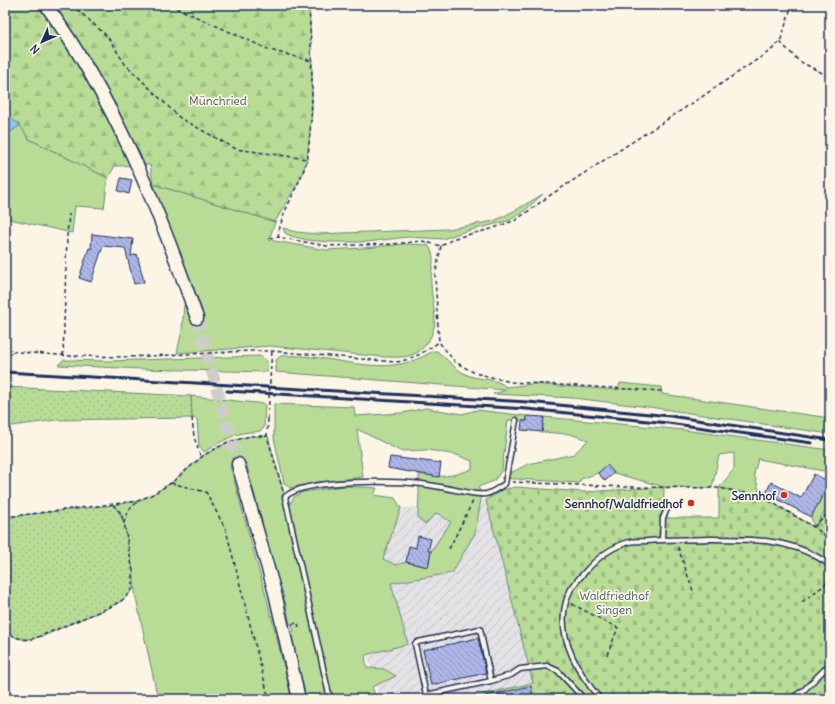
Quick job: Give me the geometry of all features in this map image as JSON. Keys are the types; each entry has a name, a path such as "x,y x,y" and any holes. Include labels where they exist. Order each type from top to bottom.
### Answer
{"main road":[{"path":"46,5 72,41 117,120 167,234 197,318"},
{"path":"238,464 275,593 299,699"}],"lane":[{"path":"330,699 285,497 289,493 295,491 323,485 357,482 422,484 476,494 488,494 505,484 516,420"},
{"path":"662,540 663,518 667,509"},
{"path":"600,699 582,675 569,652 564,635 563,624 567,601 571,589 594,561 608,551 630,542 662,540 760,540 779,542 806,551 830,565"},
{"path":"491,682 480,629 418,642 415,644 426,696 491,682 511,675 520,669 547,666 558,671 584,699"},
{"path":"791,699 804,690 830,664"}],"path":[{"path":"72,5 107,36 125,64 180,118 236,149 307,159"},
{"path":"170,5 270,50 312,62"},
{"path":"278,237 279,228 300,180 307,159 312,111 312,62 309,5"},
{"path":"269,238 278,237 327,246 392,244 422,240 441,246 456,238 491,229 516,220 554,192 741,72 770,51 780,42 792,5"},
{"path":"780,42 799,61 830,77"},
{"path":"63,356 69,214"},
{"path":"441,246 435,276 439,342 448,355 462,367 475,373 511,382 662,391"},
{"path":"5,351 63,356 128,358 272,351 396,362 408,360 418,356 439,342"},
{"path":"272,351 267,436 285,497"},
{"path":"192,418 194,437 201,458"},
{"path":"5,517 138,501 154,494 171,483 201,458 226,443 250,436 267,436"},
{"path":"505,484 516,482 626,487 719,488 761,496 814,527 830,539"},
{"path":"171,483 206,492 226,530 269,699"},
{"path":"449,548 476,494"},
{"path":"124,522 129,510 138,501"},
{"path":"5,630 15,637 22,639 29,640 43,636 110,607 121,601 129,594 133,588 133,572 124,522 120,512 113,505"},
{"path":"814,527 830,510"},
{"path":"675,540 682,556 694,594"},
{"path":"802,602 822,588 830,579"},
{"path":"567,601 618,628 607,655"}],"shaded area":[{"path":"486,500 533,683 461,699 379,699 350,590 401,508"}],"green space":[{"name":"Münchried","path":"5,5 309,5 312,61 312,111 307,159 300,179 275,222 153,184 150,165 115,166 108,178 29,139 20,125 5,114"},
{"path":"20,125 29,139 108,178 104,208 75,206 72,233 5,218 5,136"},
{"path":"153,184 275,222 269,240 326,250 405,244 428,245 433,255 431,284 435,321 431,336 417,353 399,357 384,357 270,346 177,353 182,330 184,305 190,315 197,318 202,310"},
{"path":"543,194 522,213 508,221 463,232 443,239 407,237 367,242 329,242 307,240 291,236 285,233 283,228 296,232 317,234 448,229 494,221"},
{"path":"433,351 437,351 465,374 498,382 506,387 532,384 618,390 620,383 661,387 662,394 830,418 830,434 649,407 573,398 493,394 506,390 276,372 276,360 281,356 320,358 377,366 396,365 415,360"},
{"path":"260,356 267,361 267,372 141,369 58,365 63,360 108,361"},
{"path":"5,387 191,396 192,418 56,420 5,427"},
{"path":"191,396 265,404 264,428 257,432 243,433 233,436 204,452 199,446 197,419 192,418"},
{"path":"274,404 354,407 355,416 402,413 426,408 462,414 477,410 527,416 527,421 508,420 502,470 494,481 478,487 482,494 475,533 452,573 391,583 408,644 365,655 367,668 384,669 396,676 372,687 377,699 333,699 289,511 290,504 294,497 303,492 344,486 377,488 374,495 395,498 401,508 383,559 396,565 406,562 428,567 431,551 451,522 437,513 425,524 418,518 419,474 446,476 458,474 472,469 472,461 457,455 428,450 400,451 357,429 363,477 312,483 290,488 284,483 274,438"},
{"path":"544,417 684,430 830,450 830,472 758,459 754,474 761,496 719,488 734,469 734,453 719,455 712,488 664,487 614,473 607,465 598,473 581,479 579,483 501,478 528,464 574,454 588,440 570,434 542,432"},
{"path":"250,436 268,436 285,497 330,699 306,699 291,634 294,633 292,625 290,624 285,601 280,591 246,463 230,466 268,603 292,699 158,699 136,598 124,522 120,512 113,505 138,501 153,494 171,483 204,455 226,443"},
{"path":"830,482 830,504 814,527 811,517"},
{"name":"Waldfriedhof Singen","path":"515,487 584,492 664,487 663,518 719,518 719,488 761,496 814,527 830,539 830,699 461,699 533,683 486,500 503,490"},
{"path":"113,505 123,520 133,568 134,585 130,593 114,605 38,638 21,639 5,630 5,517"},
{"path":"830,511 830,539 814,527"}],"water":[{"path":"5,114 20,125 5,136"}],"building":[{"path":"121,178 132,180 129,194 118,191"},
{"path":"92,234 133,239 131,256 137,254 144,282 134,284 125,248 103,246 91,282 79,278 89,248 91,249"},
{"path":"527,416 544,417 542,432 521,430 522,421 527,421"},
{"path":"390,457 441,463 439,477 388,468"},
{"path":"607,465 614,473 605,481 598,473"},
{"name":"Sennhof","path":"814,474 830,482 811,517 766,493 771,482 801,498"},
{"path":"418,536 431,539 428,551 431,551 428,567 406,562 409,546 416,548"},
{"path":"478,638 486,673 431,685 423,650"},
{"path":"531,686 533,699 485,699 485,696"}],"tunnel":[{"path":"197,318 238,464"}],"railway":[{"path":"5,372 528,402 670,416 830,440"},
{"path":"227,391 527,409 668,423 812,443"}],"place":[{"name":"Sennhof","path":"784,495"},
{"name":"Sennhof/Waldfriedhof","path":"691,503"}]}
